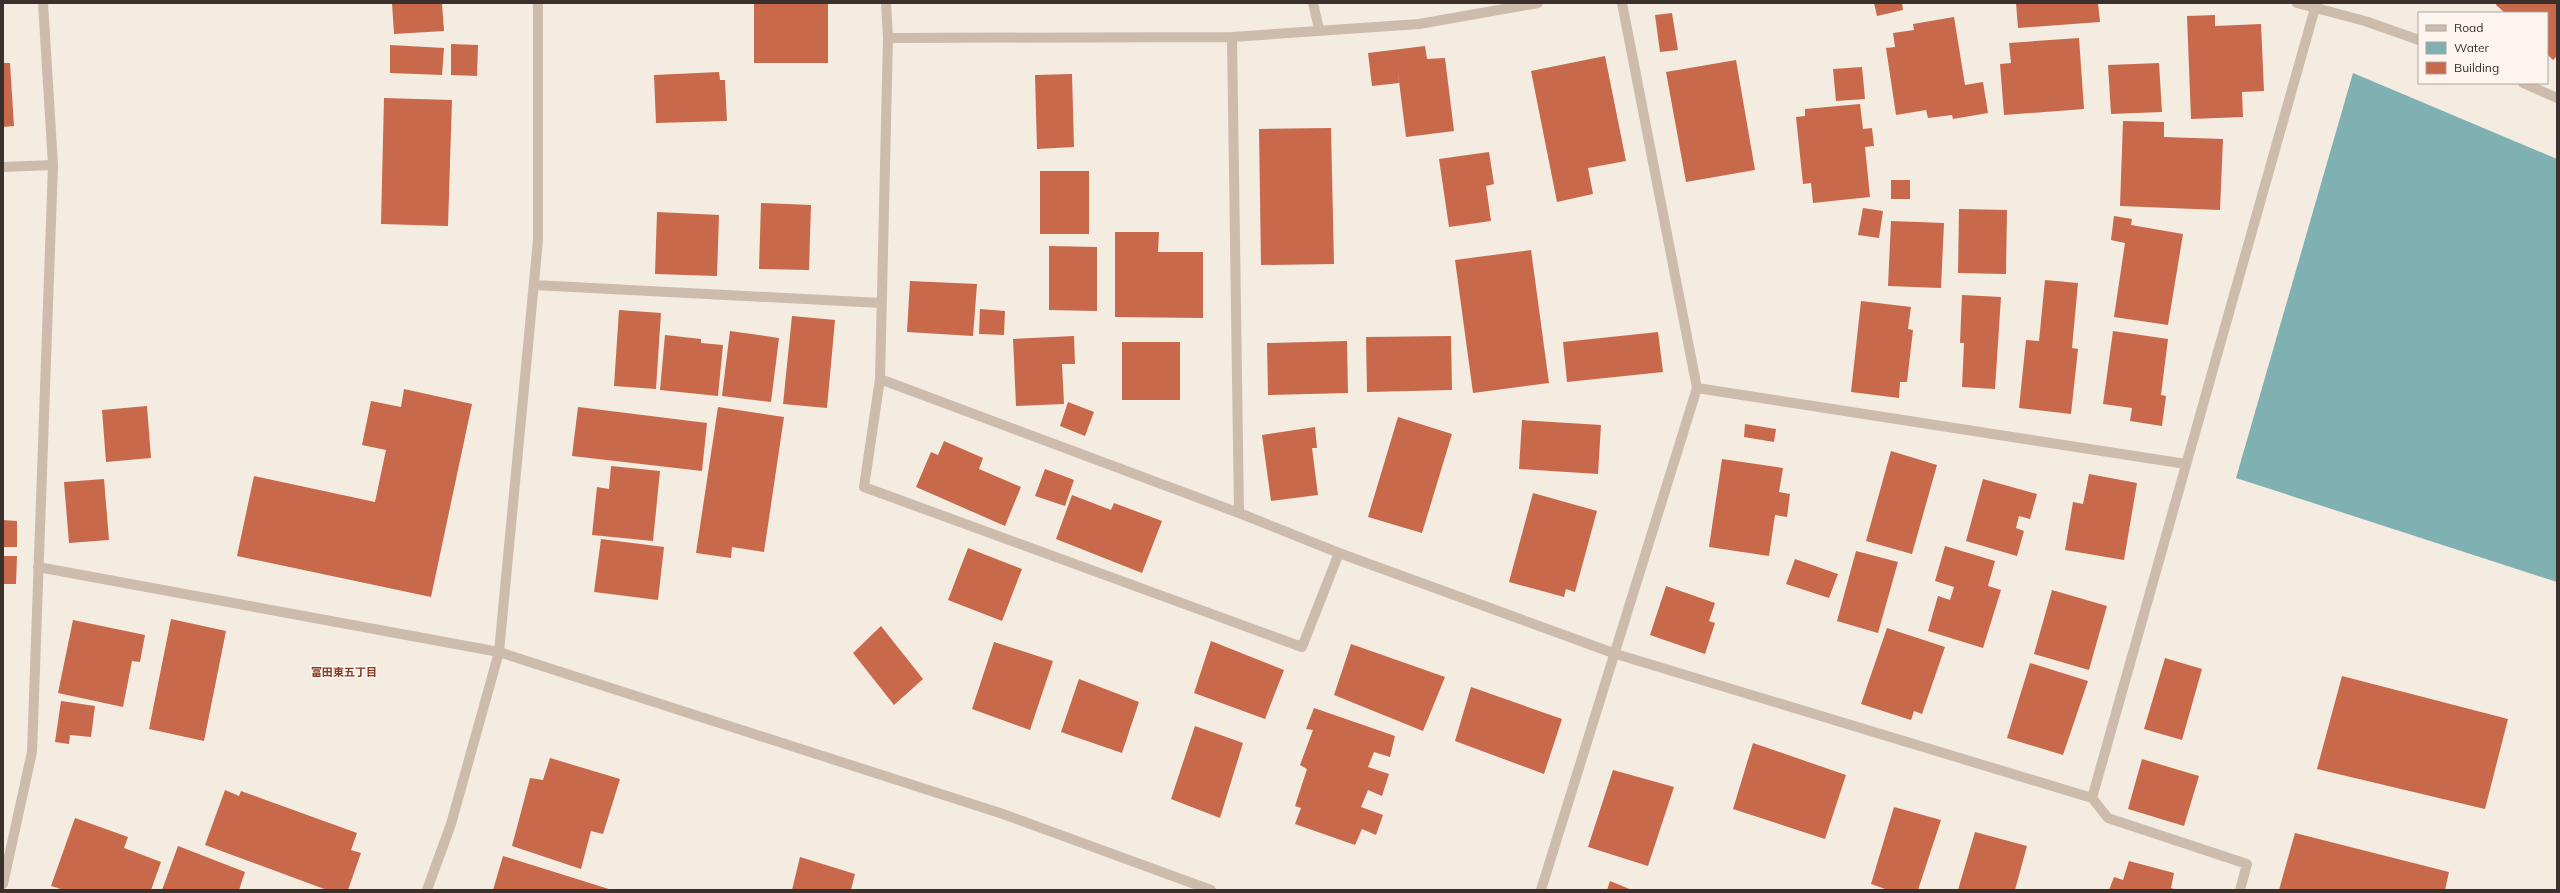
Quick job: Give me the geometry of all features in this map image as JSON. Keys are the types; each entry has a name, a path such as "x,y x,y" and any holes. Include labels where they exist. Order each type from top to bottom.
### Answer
{"street":[{"path":"3,884 32,752 53,165 43,3"},
{"path":"428,890 451,824 499,652 538,240 538,3"},
{"path":"886,3 888,38 880,379 864,486 1302,647 1339,553"},
{"path":"1313,3 1319,29"},
{"path":"888,38 1232,37 1319,29 1419,24 1538,3"},
{"path":"1541,890 1616,654 1697,388 1622,3"},
{"path":"2297,3 2365,21 2418,40"},
{"path":"2092,798 2315,8"},
{"path":"1232,37 1239,513"},
{"path":"2525,84 2557,98"},
{"path":"3,167 53,165"},
{"path":"534,285 881,303"},
{"path":"880,379 1239,513 1339,553 1616,654 2092,798 2108,818 2246,864 2240,890"},
{"path":"1697,388 2186,464"},
{"path":"38,567 499,652 1003,814 1211,890"}],"water":[{"path":"2353,73 2557,159 2557,582 2236,478"}],"building":[{"path":"392,3 442,3 444,31 394,34"},
{"path":"754,3 828,3 828,63 754,63"},
{"path":"1874,3 1902,3 1903,10 1877,16"},
{"path":"2016,3 2098,3 2100,22 2018,28"},
{"path":"2497,3 2557,3 2557,56 2553,60 2548,55 2548,12 2504,12 2496,5"},
{"path":"1672,13 1678,50 1660,52 1655,15"},
{"path":"2215,15 2215,26 2261,24 2264,91 2242,92 2243,117 2191,119 2187,16"},
{"path":"1954,17 1965,85 1983,82 1988,113 1953,119 1952,115 1928,118 1926,110 1896,115 1886,48 1895,47 1893,33 1914,30 1913,24"},
{"path":"2079,38 2084,109 2004,115 2000,64 2011,63 2009,43"},
{"path":"451,44 478,45 477,76 451,75"},
{"path":"390,45 444,48 442,75 390,73"},
{"path":"1425,46 1427,59 1445,58 1454,131 1406,137 1398,73 1399,83 1372,86 1368,53"},
{"path":"1605,56 1626,161 1588,168 1593,194 1557,202 1531,71"},
{"path":"1736,60 1755,170 1686,182 1666,72"},
{"path":"3,63 10,63 14,126 3,127"},
{"path":"2159,63 2162,112 2111,114 2108,65"},
{"path":"1862,67 1865,99 1836,101 1833,69"},
{"path":"719,72 720,80 725,80 727,121 656,123 654,75"},
{"path":"1072,74 1074,147 1037,149 1035,75"},
{"path":"384,98 452,100 448,226 381,224"},
{"path":"1860,104 1863,129 1872,128 1874,146 1865,147 1870,197 1813,203 1811,183 1803,184 1796,117 1805,116 1805,109"},
{"path":"2123,121 2164,122 2164,137 2223,139 2220,210 2120,206"},
{"path":"1331,128 1334,264 1261,265 1259,129"},
{"path":"1489,152 1494,184 1486,186 1491,221 1449,227 1439,159"},
{"path":"1040,171 1089,171 1089,234 1040,234"},
{"path":"1891,180 1910,180 1910,199 1891,199"},
{"path":"761,203 811,205 809,270 759,269"},
{"path":"1863,208 1883,211 1879,238 1858,235"},
{"path":"1959,209 2007,210 2006,274 1958,273"},
{"path":"657,212 719,215 717,276 655,274"},
{"path":"2114,216 2132,219 2131,225 2183,234 2168,325 2114,317 2125,243 2111,240"},
{"path":"1891,221 1944,223 1941,288 1888,286"},
{"path":"1115,232 1159,232 1158,252 1203,252 1203,318 1115,317"},
{"path":"1049,246 1097,247 1097,311 1049,310"},
{"path":"1531,250 1549,383 1473,393 1455,260"},
{"path":"2045,280 2078,283 2072,348 2078,349 2071,414 2019,408 2026,340 2039,341"},
{"path":"910,281 977,284 973,336 907,332"},
{"path":"1962,295 2001,297 1995,389 1962,387 1964,343 1960,343"},
{"path":"1861,301 1911,307 1908,329 1913,330 1907,382 1900,382 1899,398 1851,392"},
{"path":"980,309 1005,311 1004,335 979,334"},
{"path":"619,310 661,313 656,389 614,386"},
{"path":"792,316 835,320 827,408 783,404"},
{"path":"730,331 779,338 771,402 722,396"},
{"path":"2113,331 2168,339 2161,395 2166,396 2162,426 2130,421 2132,408 2103,404"},
{"path":"1658,332 1663,372 1567,382 1563,342"},
{"path":"665,335 701,339 701,343 723,345 718,396 660,390"},
{"path":"1074,336 1075,364 1062,364 1064,404 1016,406 1013,339"},
{"path":"1451,336 1452,390 1367,392 1366,337"},
{"path":"1347,341 1348,393 1268,395 1267,343"},
{"path":"1122,342 1180,342 1180,400 1122,400"},
{"path":"404,389 472,404 431,597 237,556 254,476 375,502 386,450 362,445 371,401 401,407"},
{"path":"1068,402 1094,412 1085,436 1060,426"},
{"path":"147,406 151,458 106,462 102,410"},
{"path":"578,407 707,423 702,471 572,456"},
{"path":"718,407 784,417 764,552 732,547 731,558 696,553"},
{"path":"1398,417 1452,434 1422,533 1368,517"},
{"path":"1522,420 1601,425 1598,474 1519,469"},
{"path":"1745,424 1776,429 1774,442 1744,437"},
{"path":"1315,427 1317,448 1312,448 1318,495 1271,501 1262,435"},
{"path":"944,441 983,458 979,469 1021,487 1005,526 916,487 931,452 938,455"},
{"path":"1891,451 1937,465 1912,554 1866,541"},
{"path":"1722,459 1783,468 1779,492 1790,494 1787,517 1775,515 1769,556 1709,547"},
{"path":"611,466 660,471 653,541 592,535 597,487 609,489"},
{"path":"1045,469 1074,480 1065,506 1035,496"},
{"path":"2089,474 2137,483 2124,560 2065,550 2073,502 2083,504"},
{"path":"104,479 109,540 69,543 64,482"},
{"path":"1983,479 2037,494 2030,519 2019,516 2016,528 2024,531 2017,556 1966,541"},
{"path":"1533,493 1597,511 1575,592 1566,589 1564,597 1509,582"},
{"path":"1072,495 1111,510 1114,503 1162,521 1142,573 1056,539"},
{"path":"3,520 17,521 17,547 3,547"},
{"path":"601,539 664,547 658,600 594,592"},
{"path":"1945,546 1995,561 1988,586 2001,590 1983,648 1928,631 1938,596 1950,600 1954,587 1935,581"},
{"path":"968,548 1022,569 1002,621 948,600"},
{"path":"1856,551 1898,562 1878,633 1837,621"},
{"path":"3,556 17,556 16,584 3,584"},
{"path":"1795,559 1838,574 1829,598 1786,584"},
{"path":"1666,586 1715,603 1709,621 1715,623 1705,654 1650,635"},
{"path":"2052,590 2107,606 2089,670 2034,654"},
{"path":"171,619 226,631 204,741 149,729"},
{"path":"73,620 145,635 140,662 132,661 123,707 58,693"},
{"path":"881,626 923,679 894,705 853,653"},
{"path":"1887,628 1945,647 1922,714 1914,711 1911,720 1861,704"},
{"path":"1211,641 1284,670 1265,719 1194,693"},
{"path":"994,642 1053,661 1030,730 972,709"},
{"path":"1351,644 1445,677 1423,731 1334,695"},
{"path":"2165,658 2202,669 2182,740 2144,729"},
{"path":"2030,663 2088,681 2063,755 2007,738"},
{"path":"2342,676 2508,719 2485,809 2317,769"},
{"path":"1079,679 1139,702 1122,753 1061,732"},
{"path":"1471,687 1562,719 1544,774 1455,741"},
{"path":"61,701 95,706 91,737 70,735 69,744 55,742"},
{"path":"1314,708 1395,736 1390,757 1374,752 1368,767 1389,774 1382,796 1368,790 1361,807 1383,815 1376,835 1362,829 1355,845 1295,824 1301,808 1295,806 1307,769 1300,765 1313,730 1306,729"},
{"path":"1195,726 1243,743 1220,818 1171,799"},
{"path":"1753,743 1846,775 1825,839 1733,809"},
{"path":"550,758 620,779 603,834 591,831 581,869 512,846 530,778 543,780"},
{"path":"2142,759 2199,776 2184,826 2128,809"},
{"path":"1613,770 1674,787 1648,866 1588,847"},
{"path":"225,790 239,796 241,791 357,833 351,850 361,853 348,890 327,890 205,845"},
{"path":"1894,807 1941,820 1918,890 1888,890 1871,884"},
{"path":"75,818 128,837 124,848 161,862 151,890 64,890 51,886"},
{"path":"1975,832 2027,846 2015,890 1958,890"},
{"path":"2295,833 2449,872 2445,890 2279,890"},
{"path":"178,846 245,872 239,890 162,890"},
{"path":"503,856 612,890 493,890"},
{"path":"800,857 855,874 851,890 792,890"},
{"path":"2129,861 2174,873 2171,888 2177,890 2109,890 2114,877 2123,880"},
{"path":"1610,881 1632,890 1607,890"}],"district":[{"name":"富田東五丁目","path":"344,672"}]}
